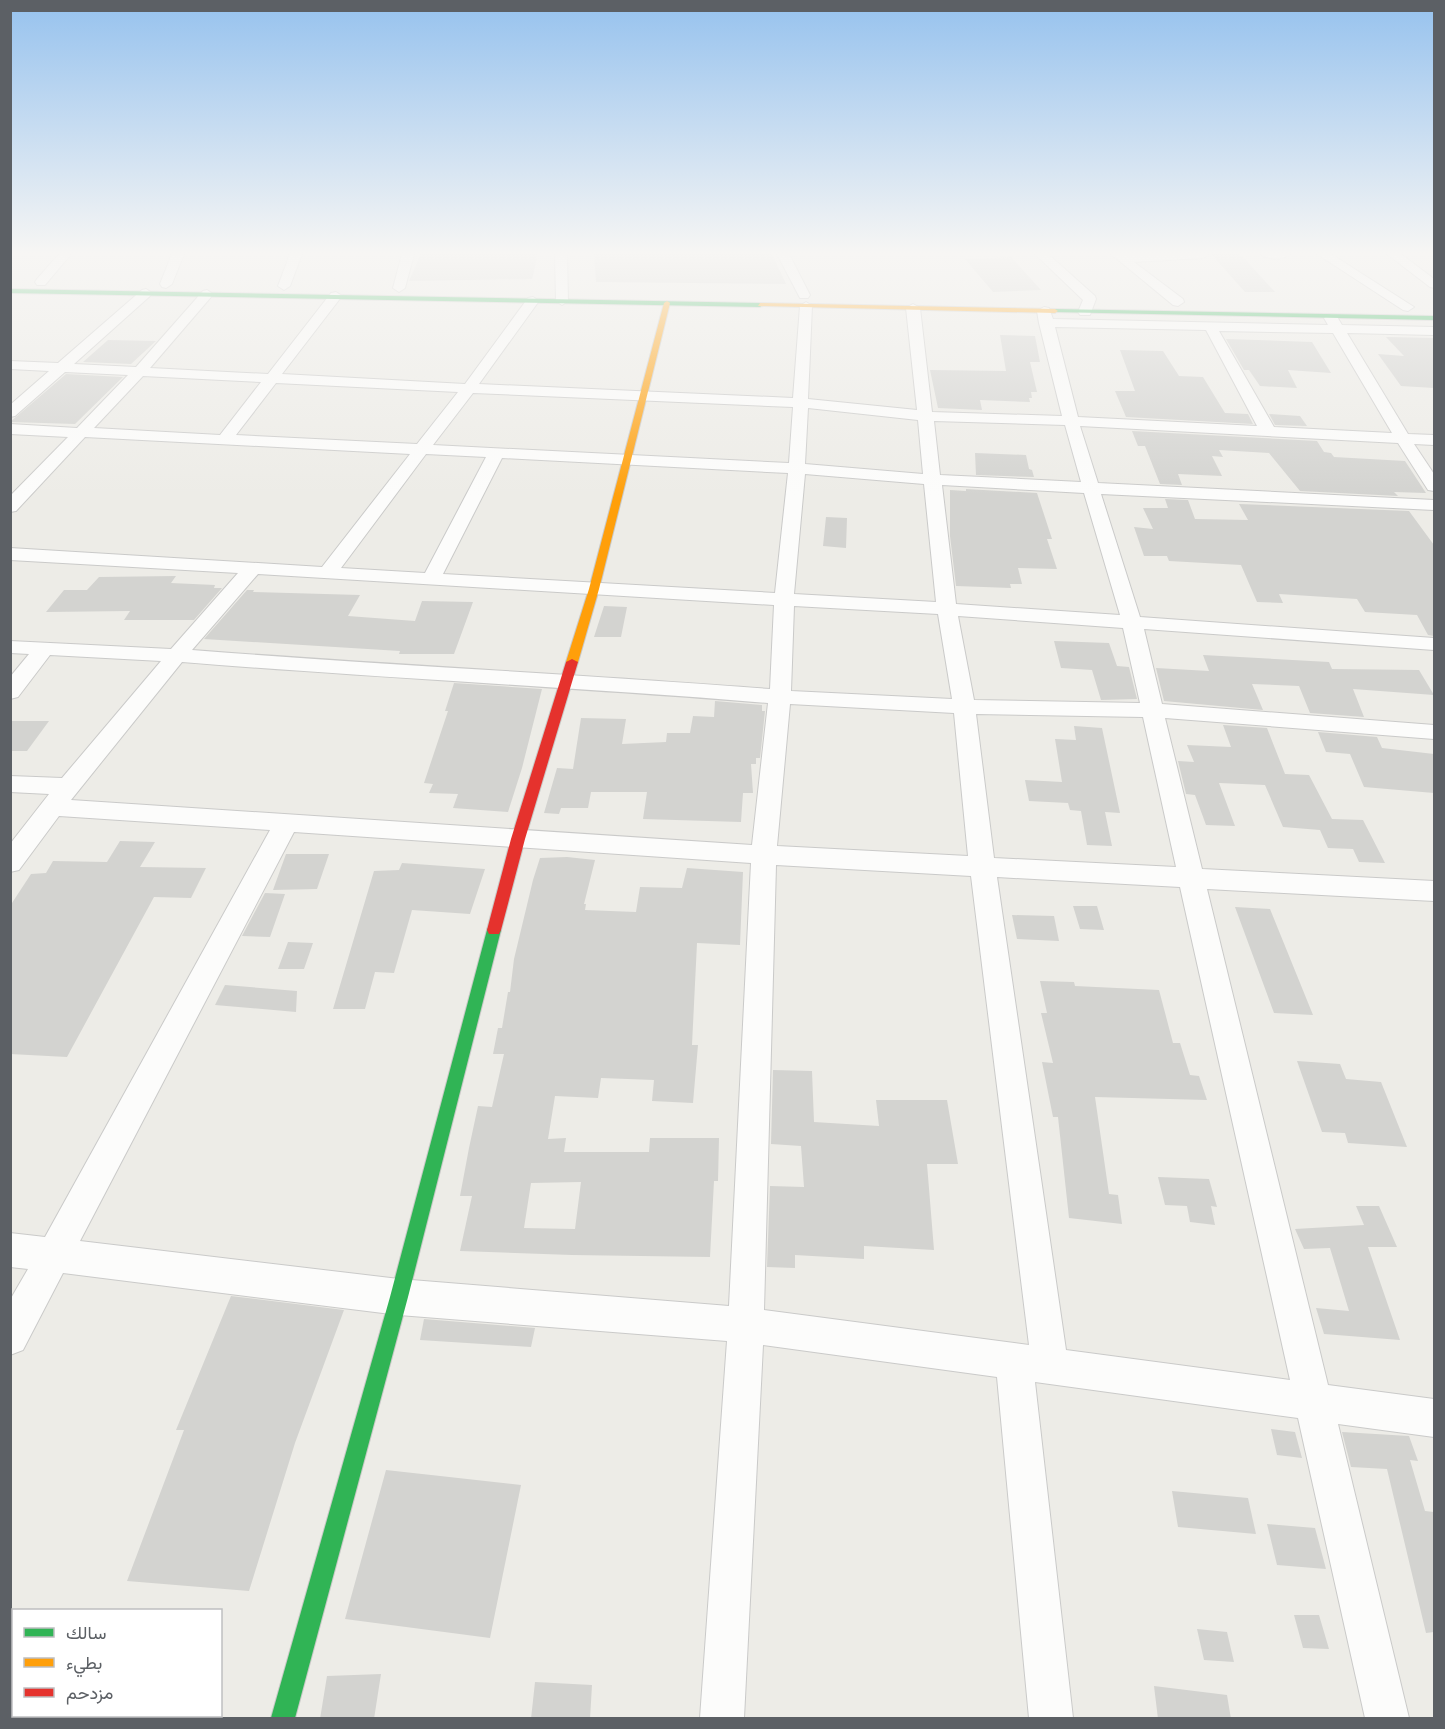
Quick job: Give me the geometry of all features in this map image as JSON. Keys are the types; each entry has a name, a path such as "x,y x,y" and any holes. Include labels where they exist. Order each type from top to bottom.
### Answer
{"main road":[{"path":"284,1719 399,1297 518,839 594,589 659,335"}],"street":[{"path":"10,413 99,335"},
{"path":"10,507 172,335"},
{"path":"224,440 305,335"},
{"path":"328,572 508,335"},
{"path":"722,1719 746,1325 764,855 780,696 784,601 797,468 803,335"},
{"path":"916,335 947,609 964,707 982,865 1032,1364 1051,1719"},
{"path":"1049,335 1071,421 1132,623 1150,710 1387,1719"},
{"path":"1215,335 1268,431"},
{"path":"1341,335 1434,486"},
{"path":"10,365 799,403 926,416 1071,421 1434,440"},
{"path":"10,429 797,468 933,480 1434,505"},
{"path":"430,579 496,454"},
{"path":"10,554 947,609 1434,644"},
{"path":"10,863 52,807 175,655 252,569"},
{"path":"10,646 964,707 1150,710 1434,732"},
{"path":"10,692 45,648"},
{"path":"10,784 68,787"},
{"path":"52,807 764,855 1434,891"},
{"path":"10,1337 286,824"},
{"path":"10,1250 399,1297 746,1325 1434,1418"}],"building":[{"path":"1000,335 1035,336 1040,362 1030,362 1037,392 1031,392 1030,402 980,400 982,410 938,408 930,370 1006,371"},
{"path":"1386,337 1434,338 1434,388 1401,386 1378,354 1404,356"},
{"path":"1226,339 1312,342 1331,373 1288,370 1297,388 1260,386 1249,370 1244,370"},
{"path":"108,340 156,341 131,364 83,362"},
{"path":"1120,350 1163,351 1179,376 1203,377 1225,413 1248,414 1253,424 1126,417 1115,391 1135,391"},
{"path":"66,374 123,377 75,424 10,422"},
{"path":"1269,414 1300,416 1307,426 1275,425"},
{"path":"1132,431 1317,441 1324,452 1331,453 1334,457 1405,461 1426,493 1394,492 1398,496 1300,491 1269,453 1219,450 1223,457 1212,456 1222,476 1178,474 1182,485 1160,484 1145,446 1138,446"},
{"path":"975,453 1026,455 1029,469 1032,470 1034,477 976,475"},
{"path":"966,489 1037,493 1052,539 1047,539 1057,569 1018,568 1022,584 1010,584 1011,588 956,586 950,536 950,490 966,491"},
{"path":"1165,499 1188,500 1195,519 1248,520 1239,504 1409,511 1434,545 1434,636 1428,635 1417,615 1365,612 1357,599 1279,594 1283,603 1257,602 1241,565 1169,561 1167,556 1144,556 1134,527 1153,529 1143,508 1168,508"},
{"path":"826,517 847,518 846,548 823,546"},
{"path":"176,576 171,583 215,585 214,588 222,588 194,620 124,620 130,611 46,612 64,590 87,590 99,577"},
{"path":"247,590 360,595 348,616 415,621 422,601 473,602 454,654 399,654 400,651 204,639"},
{"path":"604,606 627,607 621,637 594,637"},
{"path":"1054,641 1109,643 1117,666 1129,667 1137,699 1101,700 1092,670 1061,668"},
{"path":"1203,655 1329,662 1332,669 1419,670 1434,695 1353,689 1364,717 1310,713 1299,686 1252,684 1263,710 1164,701 1156,668 1209,671"},
{"path":"454,683 542,689 508,812 453,808 458,794 429,793 433,784 424,783 448,711 445,711"},
{"path":"715,701 762,705 762,711 765,711 760,758 756,758 756,764 751,764 753,793 743,793 741,822 643,819 647,792 591,792 588,808 561,808 559,814 544,813 557,768 573,769 581,718 626,719 622,744 666,742 667,733 690,733 693,716 714,717"},
{"path":"10,721 49,721 27,751 10,751"},
{"path":"1223,725 1267,728 1285,774 1309,775 1332,819 1363,820 1385,863 1359,862 1353,849 1328,848 1320,830 1283,827 1265,785 1219,783 1235,826 1206,825 1195,795 1186,794 1178,761 1194,762 1187,745 1231,747"},
{"path":"1074,726 1102,728 1120,813 1105,812 1112,846 1087,845 1081,811 1070,810 1068,803 1029,801 1025,780 1062,782 1055,739 1076,740"},
{"path":"1318,732 1377,737 1382,748 1434,754 1434,793 1364,787 1350,754 1326,752"},
{"path":"120,841 155,842 140,867 206,868 191,898 154,897 67,1057 10,1054 10,906 31,874 46,873 53,861 107,862"},
{"path":"286,854 329,854 317,889 273,890"},
{"path":"567,857 595,860 584,904 586,904 585,910 636,912 640,887 682,888 687,868 743,872 740,945 697,943 692,1045 698,1045 693,1103 652,1101 654,1080 601,1078 598,1098 555,1096 548,1139 566,1138 564,1152 649,1152 650,1138 719,1138 718,1181 714,1181 710,1257 460,1251 472,1196 460,1196 469,1148 478,1106 492,1107 504,1054 493,1054 498,1028 502,1028 514,959 540,858","holes":["581,1182 575,1229 524,1228 531,1183"]},
{"path":"402,863 485,869 470,914 412,910 394,973 375,972 365,1009 333,1009 374,871 399,870"},
{"path":"265,893 285,894 270,937 242,936"},
{"path":"1073,906 1097,906 1104,930 1080,929"},
{"path":"1235,907 1270,909 1313,1015 1274,1013"},
{"path":"1012,915 1054,916 1059,941 1017,939"},
{"path":"288,942 313,943 304,969 278,969"},
{"path":"1040,981 1074,982 1075,986 1159,990 1173,1043 1180,1043 1190,1075 1199,1076 1207,1100 1095,1097 1109,1194 1118,1195 1122,1224 1069,1218 1058,1117 1053,1117 1042,1062 1053,1063 1041,1013 1047,1013"},
{"path":"225,985 297,991 296,1012 215,1005"},
{"path":"1297,1061 1340,1064 1346,1079 1381,1082 1407,1147 1348,1143 1345,1133 1322,1132"},
{"path":"773,1070 812,1071 814,1122 879,1126 876,1100 947,1100 958,1164 927,1164 934,1250 864,1246 864,1259 795,1255 795,1268 767,1267 770,1186 804,1187 801,1146 771,1144"},
{"path":"1158,1177 1209,1179 1217,1207 1211,1206 1215,1225 1190,1222 1187,1206 1165,1205"},
{"path":"1356,1206 1379,1206 1397,1247 1368,1247 1400,1340 1324,1334 1316,1308 1349,1311 1330,1248 1304,1249 1295,1229 1364,1225"},
{"path":"231,1296 344,1310 295,1443 249,1591 127,1581 184,1430 176,1430"},
{"path":"424,1319 535,1328 531,1347 420,1340"},
{"path":"1271,1429 1295,1432 1302,1458 1277,1455"},
{"path":"1342,1432 1409,1436 1418,1461 1410,1460 1425,1511 1434,1512 1434,1632 1426,1633 1387,1469 1351,1467"},
{"path":"386,1470 521,1485 490,1638 345,1619"},
{"path":"1172,1491 1248,1498 1256,1534 1178,1527"},
{"path":"1267,1524 1315,1528 1326,1569 1277,1565"},
{"path":"1294,1615 1319,1615 1329,1649 1303,1648"},
{"path":"1197,1629 1227,1632 1234,1662 1204,1660"},
{"path":"381,1674 374,1719 320,1719 327,1676"},
{"path":"535,1682 592,1685 590,1719 531,1719"},
{"path":"1154,1686 1227,1695 1231,1719 1158,1719"}],"traffic: fast":[{"path":"283,1718 399,1297 494,930"}],"traffic: slow":[{"path":"572,662 594,589 659,335"}],"traffic: jam":[{"path":"494,930 518,839 572,662"}]}
